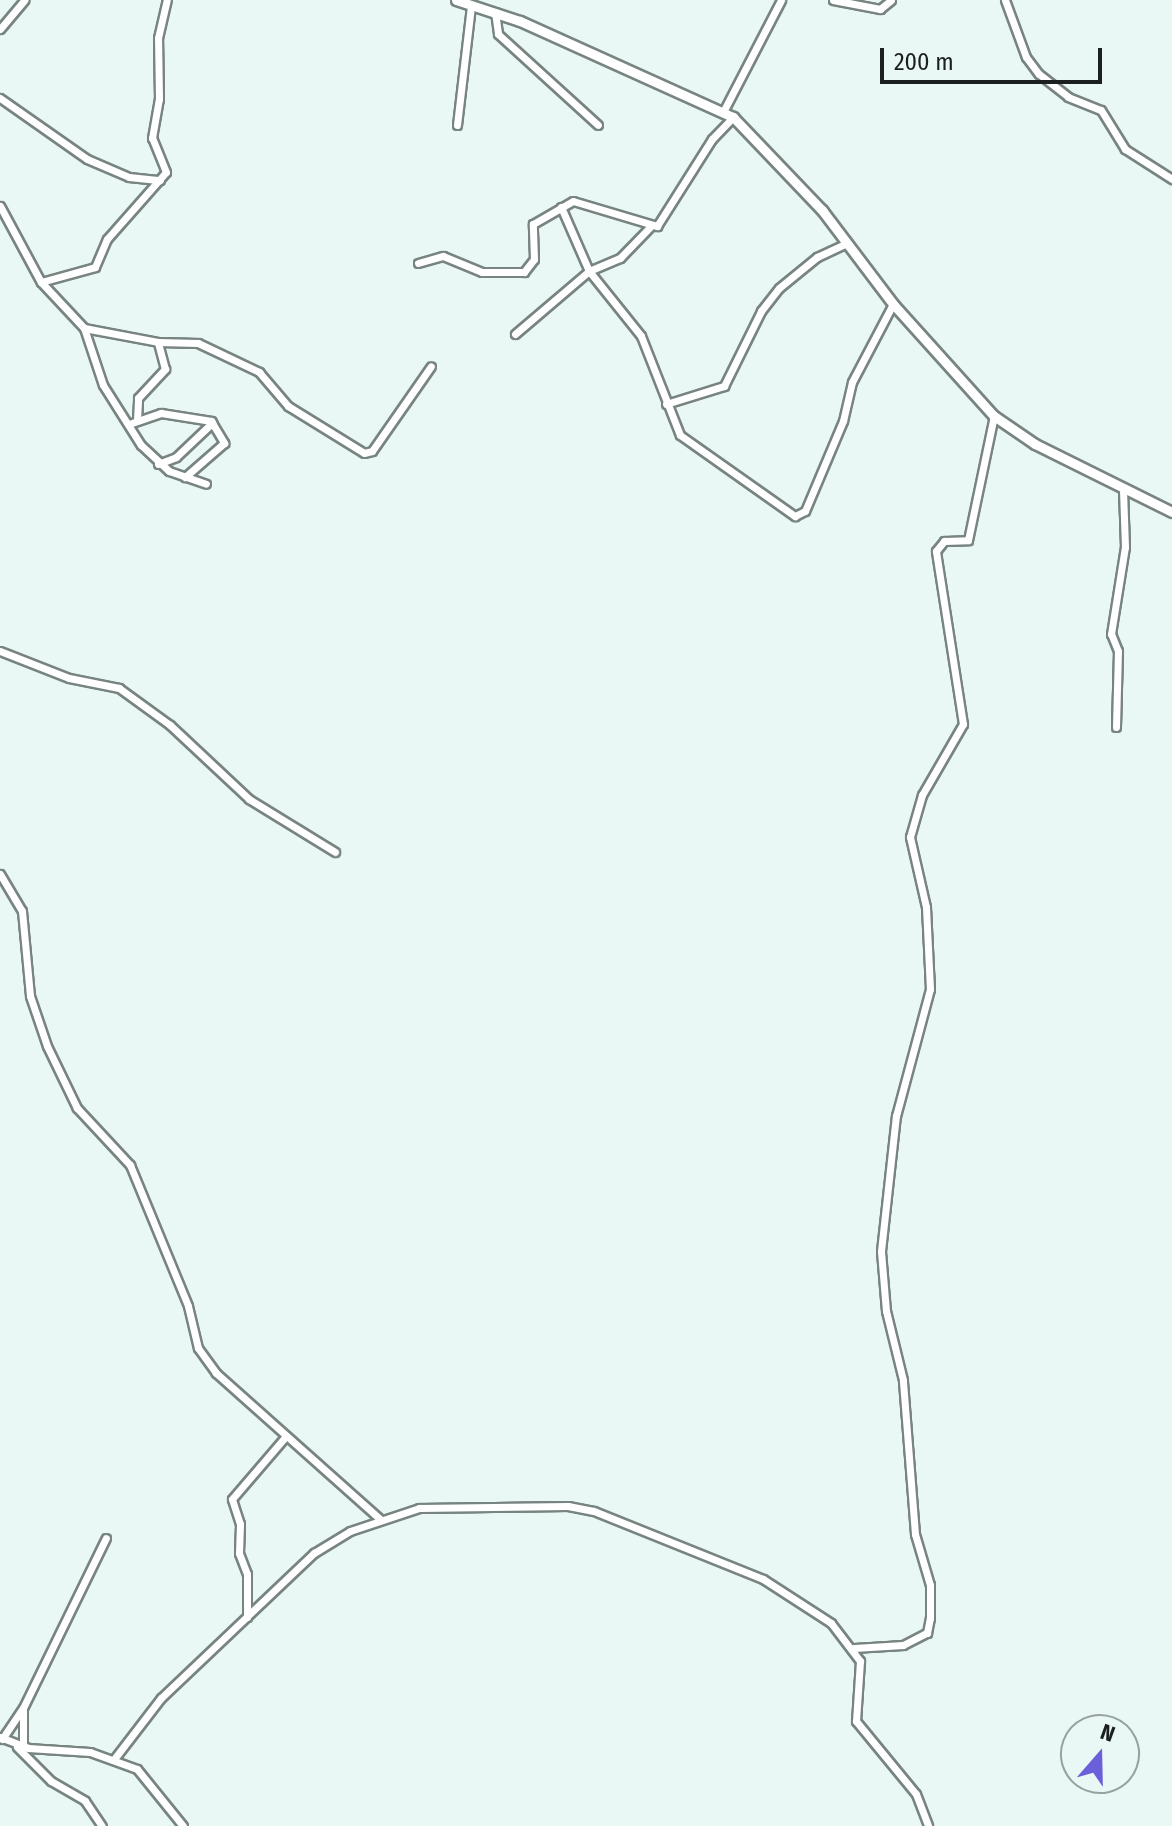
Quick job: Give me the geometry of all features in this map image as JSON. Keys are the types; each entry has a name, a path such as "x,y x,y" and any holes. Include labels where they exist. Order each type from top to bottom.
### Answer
{"street":[{"path":"0,29 24,0"},
{"path":"41,282 95,267 107,239 160,180 166,168 152,138 159,99 158,38 167,0"},
{"path":"456,0 495,12 733,117 822,210 893,304 994,416 1035,444 1123,491 1172,512"},
{"path":"723,112 781,0"},
{"path":"833,0 882,9 891,0"},
{"path":"1005,0 1026,57 1039,74 1068,97 1098,108 1135,159 1172,179"},
{"path":"457,125 471,5"},
{"path":"495,12 498,34 598,125"},
{"path":"0,98 98,165 129,177 160,180"},
{"path":"515,334 589,271 620,258 651,226 665,220 712,139 733,117"},
{"path":"418,263 443,256 482,272 524,272 534,259 533,224 561,207 579,202 651,226"},
{"path":"0,206 41,282 84,328 103,385 133,422 158,464 206,484"},
{"path":"561,207 589,271 641,336 680,435 777,508 802,515 843,421 852,382 893,304"},
{"path":"666,404 724,386 761,311 779,288 817,257 845,244"},
{"path":"84,328 158,342 196,343 259,372 288,406 364,453 372,451 431,366"},
{"path":"133,422 138,398 165,369 158,342"},
{"path":"133,422 170,413 212,423 224,443 185,477"},
{"path":"854,1648 903,1645 927,1633 930,1618 930,1585 915,1534 903,1380 880,1266 894,1126 930,998 926,907 910,837 922,795 963,724 936,551 944,541 968,540 994,416"},
{"path":"158,464 176,457 212,423"},
{"path":"1116,727 1118,651 1111,634 1125,547 1123,491"},
{"path":"0,651 69,678 119,688 170,725 249,799 335,852"},
{"path":"0,874 22,911 32,1002 68,1093 88,1124 130,1165 202,1354 286,1436 380,1519"},
{"path":"246,1619 247,1574 239,1553 240,1524 232,1499 286,1436"},
{"path":"114,1759 161,1698 314,1553 380,1519 445,1505 551,1505 594,1511 763,1579 816,1610 854,1648 860,1672 854,1716 916,1794 928,1826"},
{"path":"106,1538 23,1708 1,1738 19,1746 114,1759 145,1774 183,1826"},
{"path":"23,1708 19,1746 51,1781 85,1801 102,1826"}]}
